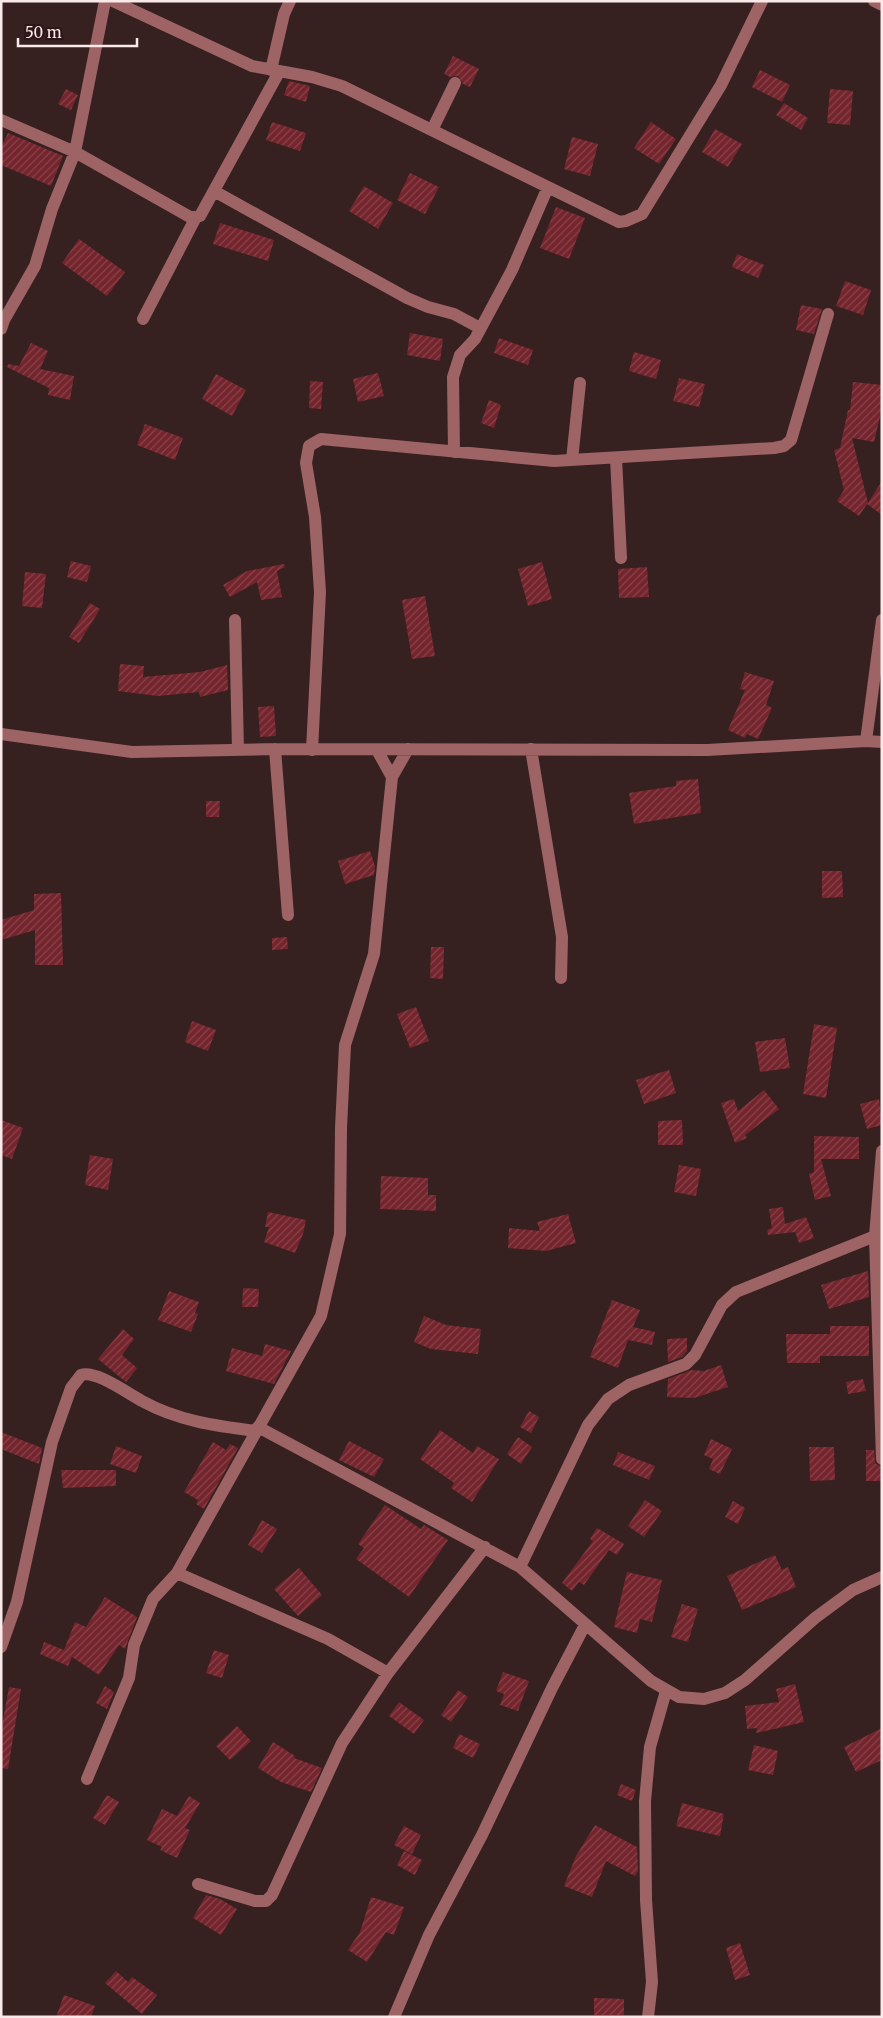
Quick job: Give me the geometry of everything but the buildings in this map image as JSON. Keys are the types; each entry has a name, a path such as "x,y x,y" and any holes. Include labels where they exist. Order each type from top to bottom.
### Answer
{"street":[{"path":"1,329 4,320 34,266 52,209 75,152 105,1"},
{"path":"113,1 231,58 252,66 312,77 342,86 619,222 626,222 642,214 721,85 762,1"},
{"path":"1,120 75,152 190,217 200,216 275,71 284,14 290,1"},
{"path":"874,1 882,5"},
{"path":"432,130 455,83"},
{"path":"454,452 453,376 460,355 475,340 512,270 548,187"},
{"path":"214,191 407,298 428,307 454,314 480,328"},
{"path":"143,319 196,217"},
{"path":"312,750 320,592 315,517 306,463 309,446 321,439 554,461 784,446 791,440 828,314"},
{"path":"572,460 580,383"},
{"path":"616,458 621,558"},
{"path":"235,620 238,750"},
{"path":"866,741 882,620"},
{"path":"1,734 132,752 275,749 707,750 866,741 882,742"},
{"path":"275,749 288,915"},
{"path":"87,1779 129,1678 134,1645 153,1600 178,1573 257,1429 306,1347 321,1316 337,1256 341,1226 341,1128 346,1045 374,954 392,777 408,749"},
{"path":"531,749 562,937 560,978"},
{"path":"377,750 392,777"},
{"path":"882,1151 875,1236 882,1459"},
{"path":"520,1567 588,1426 608,1399 629,1385 686,1364 695,1354 722,1305 736,1292 875,1236"},
{"path":"1,1648 17,1602 52,1442 71,1388 81,1375 93,1374 176,1417 206,1425 257,1429 485,1546 520,1567 585,1625 666,1692 679,1696 704,1699 725,1693 745,1680 815,1618 853,1590 882,1577"},
{"path":"198,1884 255,1901 266,1901 272,1895 342,1743 388,1673 485,1546"},
{"path":"178,1573 328,1639 388,1673"},
{"path":"394,2017 428,1935 482,1834 548,1696 585,1625"},
{"path":"648,2017 652,1982 646,1900 645,1801 650,1747 666,1692"}]}
